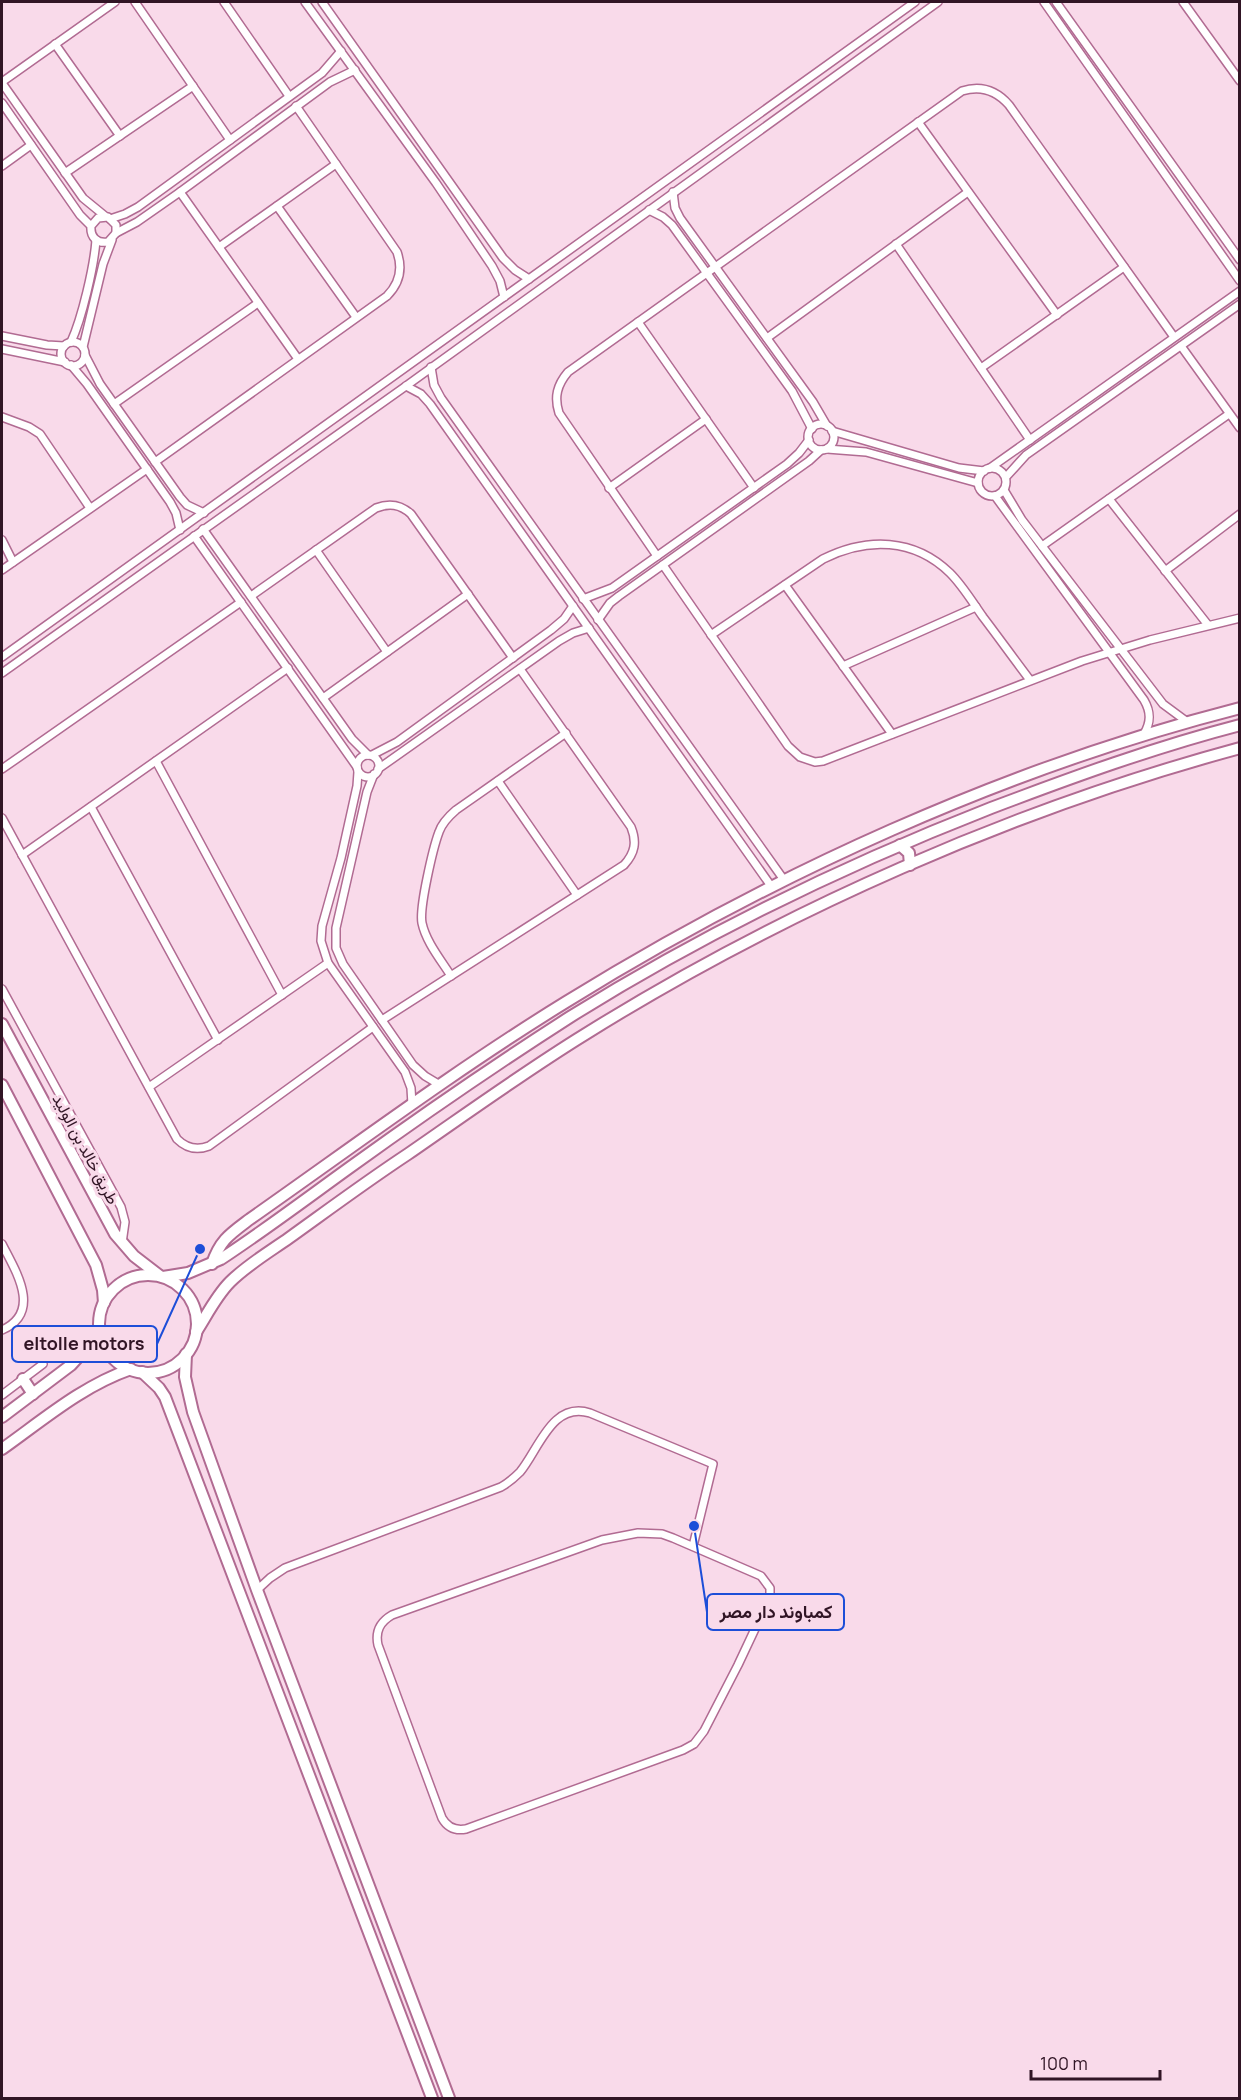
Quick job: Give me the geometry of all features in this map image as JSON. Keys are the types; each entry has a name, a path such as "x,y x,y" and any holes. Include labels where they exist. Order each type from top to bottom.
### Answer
{"street":[{"path":"2,349 68,364 78,364 84,351 103,264 114,237 116,225 83,198 2,83 115,2"},
{"path":"135,2 230,140"},
{"path":"224,2 290,96"},
{"path":"305,2 436,183 492,266 500,281 504,297"},
{"path":"322,2 503,258 529,279"},
{"path":"2,657 915,2"},
{"path":"2,673 406,386 938,2"},
{"path":"1044,2 1239,281"},
{"path":"1056,2 1179,172 1239,260"},
{"path":"1183,2 1239,81"},
{"path":"55,44 120,136"},
{"path":"91,226 98,218 125,214 138,207 326,69 341,51"},
{"path":"2,103 80,215 91,226 92,235 96,240 104,243 180,192 335,78 355,70"},
{"path":"809,77 817,88"},
{"path":"65,173 193,86"},
{"path":"657,556 559,413 556,396 562,379 568,372 962,91 979,88 996,93 1009,105 1174,337"},
{"path":"155,462 392,291 400,278 400,260 397,252 297,106"},
{"path":"918,122 1057,315"},
{"path":"2,166 31,145"},
{"path":"219,247 336,164"},
{"path":"1169,179 1179,172"},
{"path":"436,183 445,175"},
{"path":"180,192 298,359"},
{"path":"598,620 614,599 833,443 829,429 813,402 680,218 675,208 673,192"},
{"path":"767,338 968,192"},
{"path":"277,206 356,317"},
{"path":"649,210 668,221 792,391 812,429"},
{"path":"96,240 81,309 68,344 61,354 87,384 147,469 173,508 180,530"},
{"path":"896,244 1030,440"},
{"path":"981,368 1124,267"},
{"path":"1004,490 995,496 988,496 982,492 978,483 980,474 1239,291"},
{"path":"114,405 258,303"},
{"path":"1186,722 1163,704 1017,513 1004,490 1006,477 1026,455 1239,304"},
{"path":"493,305 500,316"},
{"path":"638,322 754,488"},
{"path":"2,336 47,345 78,343 96,378 183,501 204,513"},
{"path":"1181,346 1239,428"},
{"path":"431,367 437,392 784,880"},
{"path":"406,386 426,399 449,430 771,886"},
{"path":"1042,546 1229,414"},
{"path":"2,417 28,427 40,435 90,508"},
{"path":"609,488 706,419"},
{"path":"332,421 340,432"},
{"path":"449,430 459,423"},
{"path":"583,599 612,588 794,459 808,440 812,429 817,425 950,466 998,469 1006,477"},
{"path":"808,440 812,446 866,452 978,483"},
{"path":"2,570 147,469"},
{"path":"995,496 1148,706 1150,721 1144,734"},
{"path":"1109,499 1208,625"},
{"path":"251,596 376,508 396,505 411,514 513,658"},
{"path":"1165,571 1239,514"},
{"path":"204,529 356,744 378,762 365,798 335,941 341,960 413,1065 440,1085"},
{"path":"194,536 358,769 366,776 376,772 566,636 589,628"},
{"path":"531,546 540,539"},
{"path":"2,540 13,562"},
{"path":"711,635 823,559 840,550 857,545 891,544 924,554 939,563 952,575 1030,680"},
{"path":"316,550 387,652"},
{"path":"663,565 788,746 807,760 824,761 1030,680 1121,649 1239,618"},
{"path":"785,585 892,734"},
{"path":"323,698 468,594"},
{"path":"84,599 91,609"},
{"path":"2,769 241,602"},
{"path":"412,1105 411,1088 405,1072 328,963 322,949 322,926 341,858 358,760 397,742 558,625 573,606"},
{"path":"843,666 976,607"},
{"path":"22,855 288,668"},
{"path":"382,1020 624,865 634,852 635,843 631,827 520,669"},
{"path":"212,1264 220,1244 227,1236 440,1085 565,1002 662,944 771,886 910,822 1144,734 1239,708"},
{"path":"1239,725 1149,751 1045,787 936,830 771,904 665,961 571,1017 490,1070 212,1264 188,1273 162,1277 147,1275 134,1277 121,1283 111,1292 100,1313 100,1333 111,1355 120,1364 142,1372 162,1371 171,1367 186,1354 196,1332 223,1291 244,1270 378,1174 584,1035 675,981 801,914 944,850 1052,807 1239,748"},
{"path":"451,976 426,935 421,916 439,832 456,810 566,734"},
{"path":"156,761 282,995"},
{"path":"498,781 577,895"},
{"path":"91,807 218,1040"},
{"path":"2,818 177,1139 189,1147 203,1148 214,1143 373,1027"},
{"path":"936,830 934,842 939,849 944,850"},
{"path":"900,845 909,853 910,865"},
{"path":"149,1087 328,963"},
{"path":"2,989 121,1207 125,1222 122,1243"},
{"name":"طريق خالد بن الوليد","path":"2,1024 122,1243 134,1256 162,1277"},
{"path":"2,1085 96,1265 104,1303"},
{"path":"2,1244 21,1281 24,1298 15,1320 2,1330"},
{"path":"162,1277 183,1289 190,1298 195,1309 196,1332"},
{"path":"2,1417 78,1359 100,1333"},
{"path":"186,1354 185,1377 193,1412 257,1590 449,2098"},
{"path":"2,1395 43,1365"},
{"path":"2,1449 80,1393 109,1377 130,1369"},
{"path":"142,1372 159,1388 174,1419 432,2098"},
{"path":"23,1379 33,1395"},
{"path":"257,1590 285,1568 501,1487 520,1472 556,1421 575,1410 590,1413 713,1464 693,1546"},
{"path":"174,1419 193,1412"},
{"path":"638,1533 662,1534 693,1546 761,1576 766,1581 770,1592 738,1665 698,1740 683,1750 466,1829 449,1827 441,1813 378,1645 376,1638 381,1624 392,1615 614,1536 638,1533"}],"place":[{"name":"eltolle motors","path":"200,1249"},
{"name":"كمباوند دار مصر","path":"694,1526"}]}
